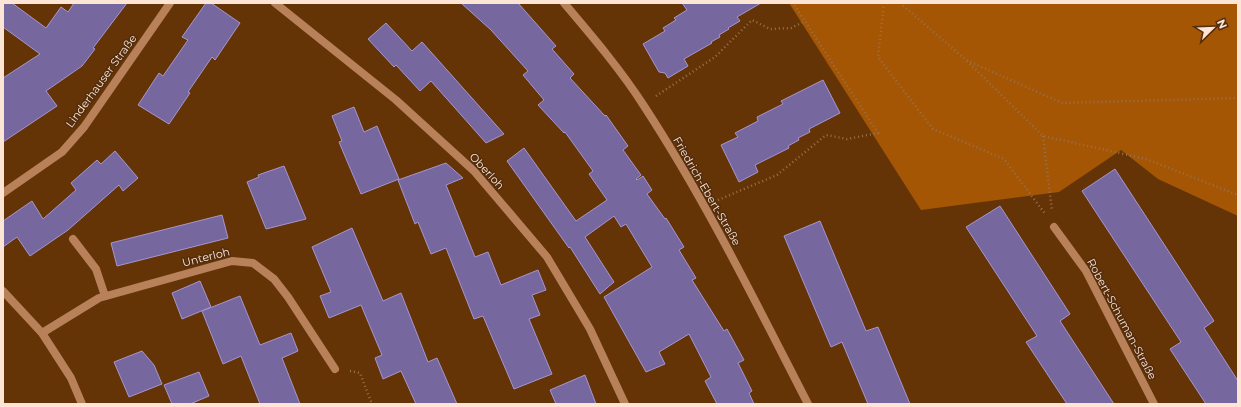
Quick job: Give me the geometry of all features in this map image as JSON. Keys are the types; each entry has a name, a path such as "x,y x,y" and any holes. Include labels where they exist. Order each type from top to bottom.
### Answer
{"street":[{"name":"Linderhauser Straße","path":"3,193 62,152 84,127 170,3"},
{"name":"Oberloh","path":"275,3 396,100 474,170 547,257 590,329 625,404"},
{"name":"Friedrich-Ebert-Straße","path":"564,3 612,63 643,105 704,206 808,404"},
{"name":"Robert-Schuman-Straße","path":"1054,227 1086,271 1154,404"},
{"path":"74,239 96,269 105,296"},
{"name":"Unterloh","path":"42,333 99,298 232,260 253,263 274,279 288,297 335,369"},
{"path":"3,291 42,333 71,378 82,404"}],"path":[{"path":"704,206 777,174 826,135 847,139 878,133 793,3"},
{"path":"884,3 878,57 887,69 933,129 1004,160 1054,227"},
{"path":"900,3 966,60 1043,136 1146,159 1238,195"},
{"path":"643,105 715,57 752,20 770,29 791,28 805,21"},
{"path":"966,60 1062,103 1238,98"},
{"path":"1043,136 1054,227"},
{"path":"335,369 360,373 372,404"}],"shaded area":[{"path":"789,3 1238,3 1238,216 1158,179 1121,150 1059,192 921,210"}],"building":[{"path":"3,3 12,3 46,28 61,7 68,12 74,3 127,3 93,48 95,49 82,66 46,91 57,106 3,142 3,78 40,54 3,27"},
{"path":"206,3 211,3 240,23 215,60 212,57 188,92 190,93 169,124 138,105 159,73 163,76 188,40 182,37"},
{"path":"461,3 518,3 556,46 552,49 574,74 570,78 605,116 606,115 628,146 623,150 641,175 636,179 637,180 643,176 652,190 647,194 665,219 666,218 684,247 679,250 696,278 692,280 724,331 727,329 744,360 738,363 752,391 749,393 754,404 717,404 705,381 711,377 689,334 659,352 665,364 646,372 604,297 652,267 626,224 621,227 614,216 585,237 614,282 600,294 570,247 569,248 507,161 524,148 576,221 607,200 589,174 593,171 565,132 564,133 538,105 544,100 523,75 528,71 491,30"},
{"path":"682,3 761,3 737,17 740,21 719,35 720,37 711,42 712,43 684,59 688,66 668,78 665,73 659,72 643,44 665,31 663,28 676,20 674,18 687,10"},
{"path":"386,23 412,51 422,42 504,134 486,143 431,81 420,91 396,65 394,67 368,39"},
{"path":"823,80 840,113 809,129 810,132 798,138 799,140 788,146 789,148 755,165 758,172 739,182 721,145 738,137 735,133 758,121 757,117 783,104 781,101"},
{"path":"354,107 364,132 377,126 399,179 361,194 339,142 342,141 332,116"},
{"path":"115,151 138,178 123,191 119,185 68,230 30,256 17,237 3,247 3,221 32,201 43,219 76,190 71,183 97,160 101,164"},
{"path":"446,163 463,178 446,185 475,257 488,252 501,285 538,270 546,290 532,295 540,315 529,319 552,374 514,389 483,316 474,319 446,248 431,254 418,222 415,224 398,180"},
{"path":"284,166 306,219 266,229 247,182 259,177 258,175"},
{"path":"1115,169 1214,321 1204,328 1238,381 1238,404 1206,404 1170,349 1181,342 1082,191"},
{"path":"1000,206 1070,314 1060,321 1114,404 1067,404 1026,342 1037,336 966,227"},
{"path":"222,215 228,238 117,266 111,243"},
{"path":"820,221 866,331 878,327 910,404 868,404 842,342 831,347 784,236"},
{"path":"352,228 383,301 401,293 428,362 437,358 457,404 416,404 401,371 383,379 375,358 382,355 361,305 329,318 320,296 331,292 312,247"},
{"path":"200,281 211,307 182,319 172,293"},
{"path":"240,296 260,345 291,333 298,351 282,358 300,404 260,404 241,356 223,364 202,311"},
{"path":"142,351 154,365 162,384 129,397 114,362"},
{"path":"199,372 209,396 190,404 172,404 164,385"},
{"path":"585,375 596,404 556,404 550,390"}]}
